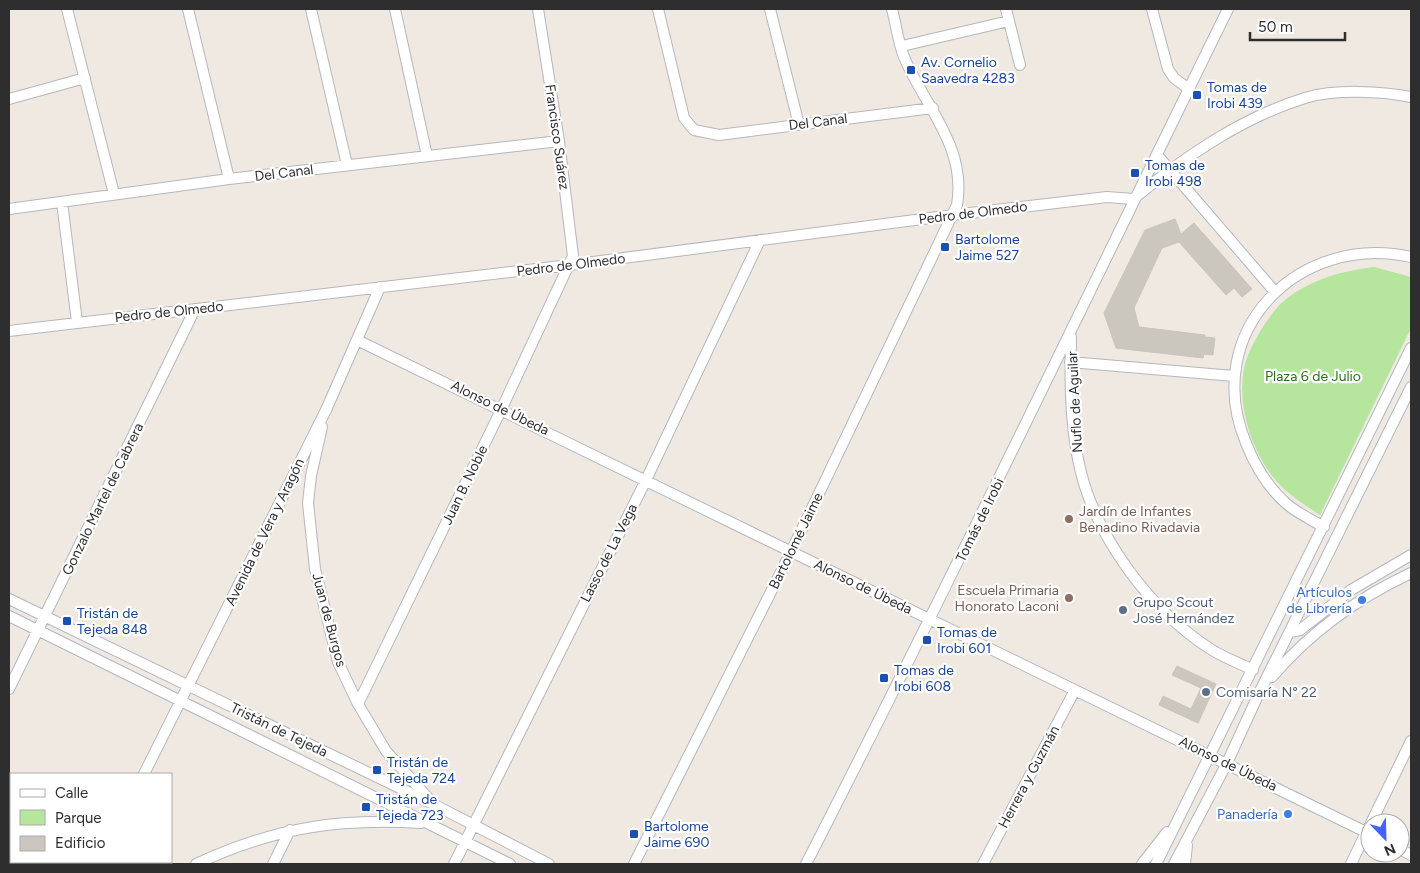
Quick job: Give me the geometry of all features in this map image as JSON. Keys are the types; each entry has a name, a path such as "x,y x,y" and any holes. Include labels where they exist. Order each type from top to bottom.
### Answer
{"street":[{"path":"67,9 114,194"},
{"path":"188,9 229,179"},
{"path":"311,9 347,165"},
{"path":"395,9 427,156"},
{"name":"Francisco Suárez","path":"538,9 559,141 573,256 570,265"},
{"name":"Del Canal","path":"658,9 684,118 694,130 703,133 719,134 933,108"},
{"path":"770,9 799,125"},
{"name":"Bartolomé Jaime","path":"634,864 791,552 956,205 959,180 952,151 933,108 904,56 892,9"},
{"path":"1006,9 1020,65"},
{"path":"1152,9 1168,69 1174,78 1189,89 1228,9"},
{"path":"902,46 1010,21"},
{"path":"9,99 84,78"},
{"name":"Tomás de Irobi","path":"806,864 930,621 1189,89"},
{"path":"1134,199 1203,147 1242,125 1306,97 1349,92 1393,93 1411,96"},
{"name":"Del Canal","path":"9,209 229,179 559,141"},
{"path":"1158,156 1275,292"},
{"name":"Pedro de Olmedo","path":"9,331 570,265 952,215 1107,197 1134,199"},
{"path":"62,202 77,322"},
{"name":"Lasso de La Vega","path":"454,864 646,480 760,240"},
{"path":"1324,527 1288,505 1257,468 1238,420 1235,406 1234,376 1243,339 1260,308 1275,292 1294,277 1333,259 1367,254 1411,258"},
{"name":"Juan B. Noble","path":"358,704 570,265"},
{"name":"Avenida de Vera y Aragón","path":"144,773 326,410 380,287"},
{"name":"Gonzalo Martel de Cabrera","path":"9,689 195,310"},
{"name":"Nuflo de Aguilar","path":"1072,332 1070,362 1078,461 1088,494 1106,534 1130,573 1178,625 1213,650 1253,670"},
{"name":"Alonso de Úbeda","path":"357,340 502,408 930,621 1210,757 1227,763 1360,825"},
{"path":"1156,864 1411,348"},
{"path":"1070,362 1234,376"},
{"path":"1174,864 1227,763 1260,691 1411,386"},
{"name":"Juan de Burgos","path":"326,410 311,476 308,502 310,534 317,577 338,662 358,704 386,752 433,804"},
{"path":"1290,632 1300,630 1351,590 1411,555"},
{"path":"1260,691 1286,660 1320,630 1367,597 1411,573"},
{"name":"Tristán de Tejeda","path":"9,599 433,804 549,864"},
{"name":"Tristán de Tejeda","path":"9,616 510,864"},
{"name":"Herrera y Guzmán","path":"983,864 1075,690"},
{"path":"1377,813 1411,741"},
{"path":"1142,864 1180,815"},
{"path":"196,864 232,848 290,830 375,820 427,823"},
{"path":"273,864 290,830"},
{"path":"1185,864 1189,834"},
{"path":"1351,864 1360,846"}],"green space":[{"name":"Plaza 6 de Julio","path":"1374,267 1411,277 1411,328 1320,515 1283,488 1264,464 1246,419 1242,386 1244,370 1248,355 1264,325 1286,299 1306,286 1328,277"}],"building":[{"path":"1175,219 1181,234 1194,223 1252,289 1242,297 1234,288 1226,295 1179,242 1162,248 1134,308 1139,327 1205,335 1205,337 1215,338 1213,355 1204,354 1203,358 1116,348 1104,313 1145,230"},
{"name":"Comisaría N° 22","path":"1177,666 1216,684 1198,723 1159,705 1163,696 1191,709 1201,688 1172,675"}],"place":[{"name":"Av. Cornelio Saavedra 4283","path":"911,70"},
{"name":"Tomas de Irobi 439","path":"1197,95"},
{"name":"Tomas de Irobi 498","path":"1135,173"},
{"name":"Bartolome Jaime 527","path":"945,247"},
{"name":"Jardín de Infantes Benadino Rivadavia","path":"1069,519"},
{"name":"Escuela Primaria Honorato Laconi","path":"1069,598"},
{"name":"Artículos de Librería","path":"1362,600"},
{"name":"Grupo Scout José Hernández","path":"1123,610"},
{"name":"Tristán de Tejeda 848","path":"67,621"},
{"name":"Tomas de Irobi 601","path":"927,640"},
{"name":"Tomas de Irobi 608","path":"884,678"},
{"name":"Comisaría N° 22","path":"1206,692"},
{"name":"Tristán de Tejeda 724","path":"377,770"},
{"name":"Tristán de Tejeda 723","path":"366,807"},
{"name":"Panadería","path":"1288,814"},
{"name":"Bartolome Jaime 690","path":"634,834"}]}
